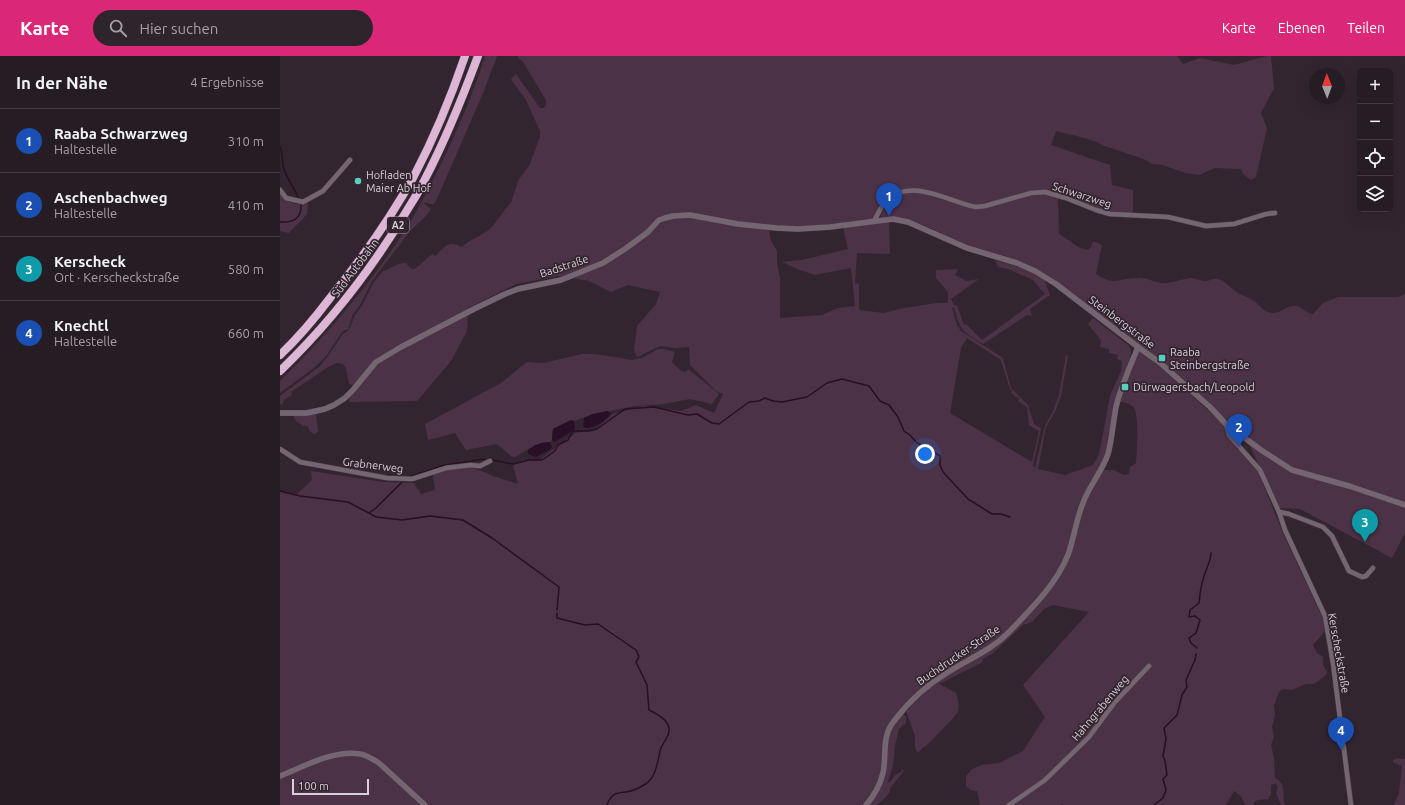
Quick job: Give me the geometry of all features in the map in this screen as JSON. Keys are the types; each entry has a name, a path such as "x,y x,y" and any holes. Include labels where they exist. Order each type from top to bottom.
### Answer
{"highway":[{"name":"Süd Autobahn","path":"280,355 321,310 376,239 414,176 450,99 465,56"},
{"name":"Süd Autobahn","path":"280,371 327,322 388,242 424,182 460,106 478,56"}],"street":[{"path":"280,190 286,198 301,202 323,191 333,182 350,160"},
{"name":"Schwarzweg","path":"874,221 882,207 893,196 902,192 918,190 976,207 985,206 1031,193 1045,192 1110,214 1168,217 1206,226 1234,224 1266,214 1275,213"},
{"name":"Badstraße","path":"280,413 307,412 325,409 334,405 345,398 353,390 376,362 401,347 505,294 518,289 561,280 603,263 648,232 659,220 665,218 677,215 690,215 738,224 798,229 830,227 874,221"},
{"name":"Steinbergstraße","path":"874,221 893,219 908,222 967,248 1030,268 1056,284 1159,362 1210,407 1226,424 1261,450 1292,470 1349,486 1405,505"},
{"name":"Buchdrucker-Straße","path":"866,805 882,779 886,736 889,728 897,717 934,680 988,649 1001,639 1038,602 1060,571 1068,553 1082,504 1102,469 1108,455 1119,397 1138,347"},
{"name":"Kerscheckstraße","path":"1226,424 1229,434 1260,470 1279,512 1285,530 1314,590 1326,622 1333,663 1351,805"},
{"name":"Grabnerweg","path":"280,449 300,462 400,479 412,479 446,468 471,465 480,466 490,461"},
{"path":"1279,512 1289,514 1323,527 1332,536 1349,571 1362,577 1366,576 1373,568"},
{"name":"Hahngrabenweg","path":"1009,805 1044,780 1089,738 1115,702 1149,666"},
{"path":"280,776 325,758 346,753 360,754 372,758 379,763 425,805"}],"shaded area":[{"path":"485,56 497,56 483,93 440,192 434,204 425,202 424,204 431,209 426,216 410,231 372,281 360,305 353,314 348,329 342,332 327,355 315,367 280,393 280,381 315,345 349,306 380,266 409,224 452,140 470,99"},
{"path":"518,56 1177,56 1183,64 1200,58 1234,65 1271,56 1274,88 1261,113 1267,128 1256,177 1251,180 1244,175 1241,169 1215,168 1199,175 1186,173 1162,165 1152,164 1146,160 1104,146 1097,142 1056,131 1051,145 1110,165 1112,185 1133,190 1133,215 1110,213 1045,191 985,205 976,205 918,189 893,195 873,219 798,227 765,225 769,230 771,241 777,251 777,263 780,279 780,318 822,315 838,308 855,306 851,268 815,275 782,262 802,260 848,249 843,227 889,222 890,254 857,253 855,283 859,284 859,310 884,313 936,303 948,303 948,292 936,278 936,270 958,269 955,275 966,281 979,279 951,299 954,305 957,306 964,325 966,324 982,340 1045,294 1033,280 1008,269 998,267 995,260 1029,270 1046,280 1045,282 1050,295 1030,309 1032,316 1027,315 983,344 963,330 954,307 952,308 957,325 961,331 1003,358 1011,388 1028,405 1034,424 1041,428 1033,466 1035,468 1045,426 1059,395 1066,355 1068,356 1061,396 1055,412 1046,427 1038,469 1065,475 1093,465 1097,459 1110,396 1121,371 1122,361 1117,359 1118,355 1109,353 1109,349 1100,347 1101,340 1088,324 1093,318 1128,345 1131,350 1130,360 1106,454 1064,559 1047,587 1026,612 994,643 950,668 889,724 882,768 876,787 864,805 429,805 381,761 364,752 351,750 330,753 280,773 280,492 296,495 312,480 311,471 383,482 414,483 421,494 435,490 433,475 441,471 470,466 490,475 518,484 513,465 523,460 538,461 575,433 596,429 613,414 643,406 681,411 696,405 714,413 723,394 716,391 690,365 689,347 675,348 660,346 637,357 634,350 637,326 656,304 660,292 628,285 611,292 589,281 558,276 516,284 468,308 467,331 451,361 417,401 349,402 353,385 349,384 346,368 343,364 337,363 328,367 291,392 292,395 284,400 282,405 280,404 280,396 319,367 343,334 349,330 355,315 362,306 374,282 383,271 399,264 406,263 410,268 414,269 433,254 435,256 449,244 462,247 491,228 511,202 519,179 529,166 540,137 540,131 526,100 511,79 516,74 540,108 546,106 546,100 523,62","holes":["967,338 1001,360 1010,389 1012,391 1011,393 1020,399 1018,401 1027,407 1029,425 1039,431 1032,462 950,413 961,348"]},
{"path":"917,192 969,207 1031,195 1044,194 1058,198 1059,234 1080,248 1088,250 1093,242 1102,245 1096,274 1108,280 1117,281 1140,278 1165,283 1191,278 1203,281 1218,279 1224,281 1238,293 1252,300 1271,313 1297,306 1313,314 1323,303 1338,297 1398,297 1405,294 1405,533 1392,558 1300,509 1279,508 1243,431 1210,407 1058,282 1035,268 1007,257 967,245 926,226 904,219 881,216 886,205 894,198"},
{"path":"280,194 289,202 296,204 308,202 307,214 289,233 280,231"},
{"path":"1138,347 1223,424 1226,436 1258,471 1282,531 1322,617 1325,631 1313,645 1317,653 1323,657 1323,665 1327,672 1326,675 1314,684 1306,684 1292,690 1283,689 1279,692 1274,705 1275,715 1272,727 1274,736 1271,745 1274,758 1275,778 1283,787 1285,805 1281,805 1276,793 1278,787 1274,784 1271,785 1271,795 1268,799 1258,800 1254,802 1254,805 1245,805 1241,796 1234,791 1226,805 980,805 977,791 970,790 966,785 966,776 972,769 982,765 999,763 1023,751 1045,717 1023,685 1089,612 1053,605 1044,609 1032,622 1024,624 992,654 983,659 983,662 939,684 956,693 958,711 928,744 917,752 915,747 915,736 906,711 931,686 989,651 1008,637 1062,572 1085,504 1104,470 1114,470 1124,475 1129,474 1130,467 1136,463 1137,418 1134,408 1124,402 1120,402 1119,397"},
{"path":"658,349 675,352 672,362 681,371 686,372 688,369 719,394 712,404 690,399 664,404 636,406 593,414 574,421 571,420 553,429 552,440 550,442 532,447 515,457 511,456 497,444 466,450 455,433 428,440 425,424 501,383 527,362 543,363 582,354 595,354 632,360 642,358"},
{"path":"607,411 611,413 600,424 589,428 583,426 584,418 593,414"},
{"path":"316,415 318,431 314,434 309,431 308,426 303,426 296,421 293,416"},
{"path":"571,420 574,421 575,428 573,431 554,442 552,440 553,429"},
{"path":"550,442 552,447 549,450 536,457 528,454 528,450 533,447 541,443"},
{"path":"904,714 906,723 899,729 895,745 893,765 888,782 890,782 895,775 901,772 902,769 904,771 890,788 890,792 885,798 877,805 869,805 880,789 888,739 893,726"},
{"path":"347,756 363,758 378,765 421,805 280,805 280,779 326,760"},
{"path":"1398,758 1405,759 1405,805 1394,805 1399,793 1402,766 1393,762 1393,760"}],"waterway":[{"path":"280,147 284,170 299,200"},
{"path":"280,222 289,222 296,218 300,212 301,203"},
{"path":"493,460 513,464 529,460 542,460 555,451 558,445 568,440 573,431 589,431 597,429 625,409 654,407 688,415 697,414 712,423 719,424 749,402 759,401 765,398 782,402 807,397 827,383 842,379 869,386 880,401 889,405 898,417 904,431 916,442 940,456 940,465 943,472 968,499 992,514 1001,514 1010,517"},
{"path":"409,477 445,465 485,459"},
{"path":"280,491 300,496 348,502 369,513 402,482"},
{"path":"369,513 376,517 402,520 430,516 463,520 492,538 559,587 557,610"},
{"path":"1197,648 1191,643 1189,638 1196,633 1200,620 1195,616 1189,617 1190,610 1199,603 1205,572 1211,557 1211,553"},
{"path":"557,613 557,618 585,625 598,624 636,650 639,657 636,662 647,685 649,710 665,720 669,728 667,737 662,745 656,770 650,780 634,790 615,794 609,800 607,805"},
{"path":"1154,805 1163,798 1166,790 1163,779 1167,775 1163,756 1166,739 1164,728 1177,715 1182,695 1187,687 1186,680 1195,660 1196,654"}],"place":[{"name":"Hofladen Maier Ab Hof","path":"358,181"},
{"name":"Raaba Schwarzweg","path":"889,216"},
{"name":"Raaba Steinbergstraße","path":"1162,358"},
{"name":"Dürwagersbach/Leopold","path":"1125,387"},
{"name":"Aschenbachweg","path":"1239,447"},
{"name":"Kerscheck","path":"1365,542"},
{"name":"Knechtl","path":"1341,750"}]}
